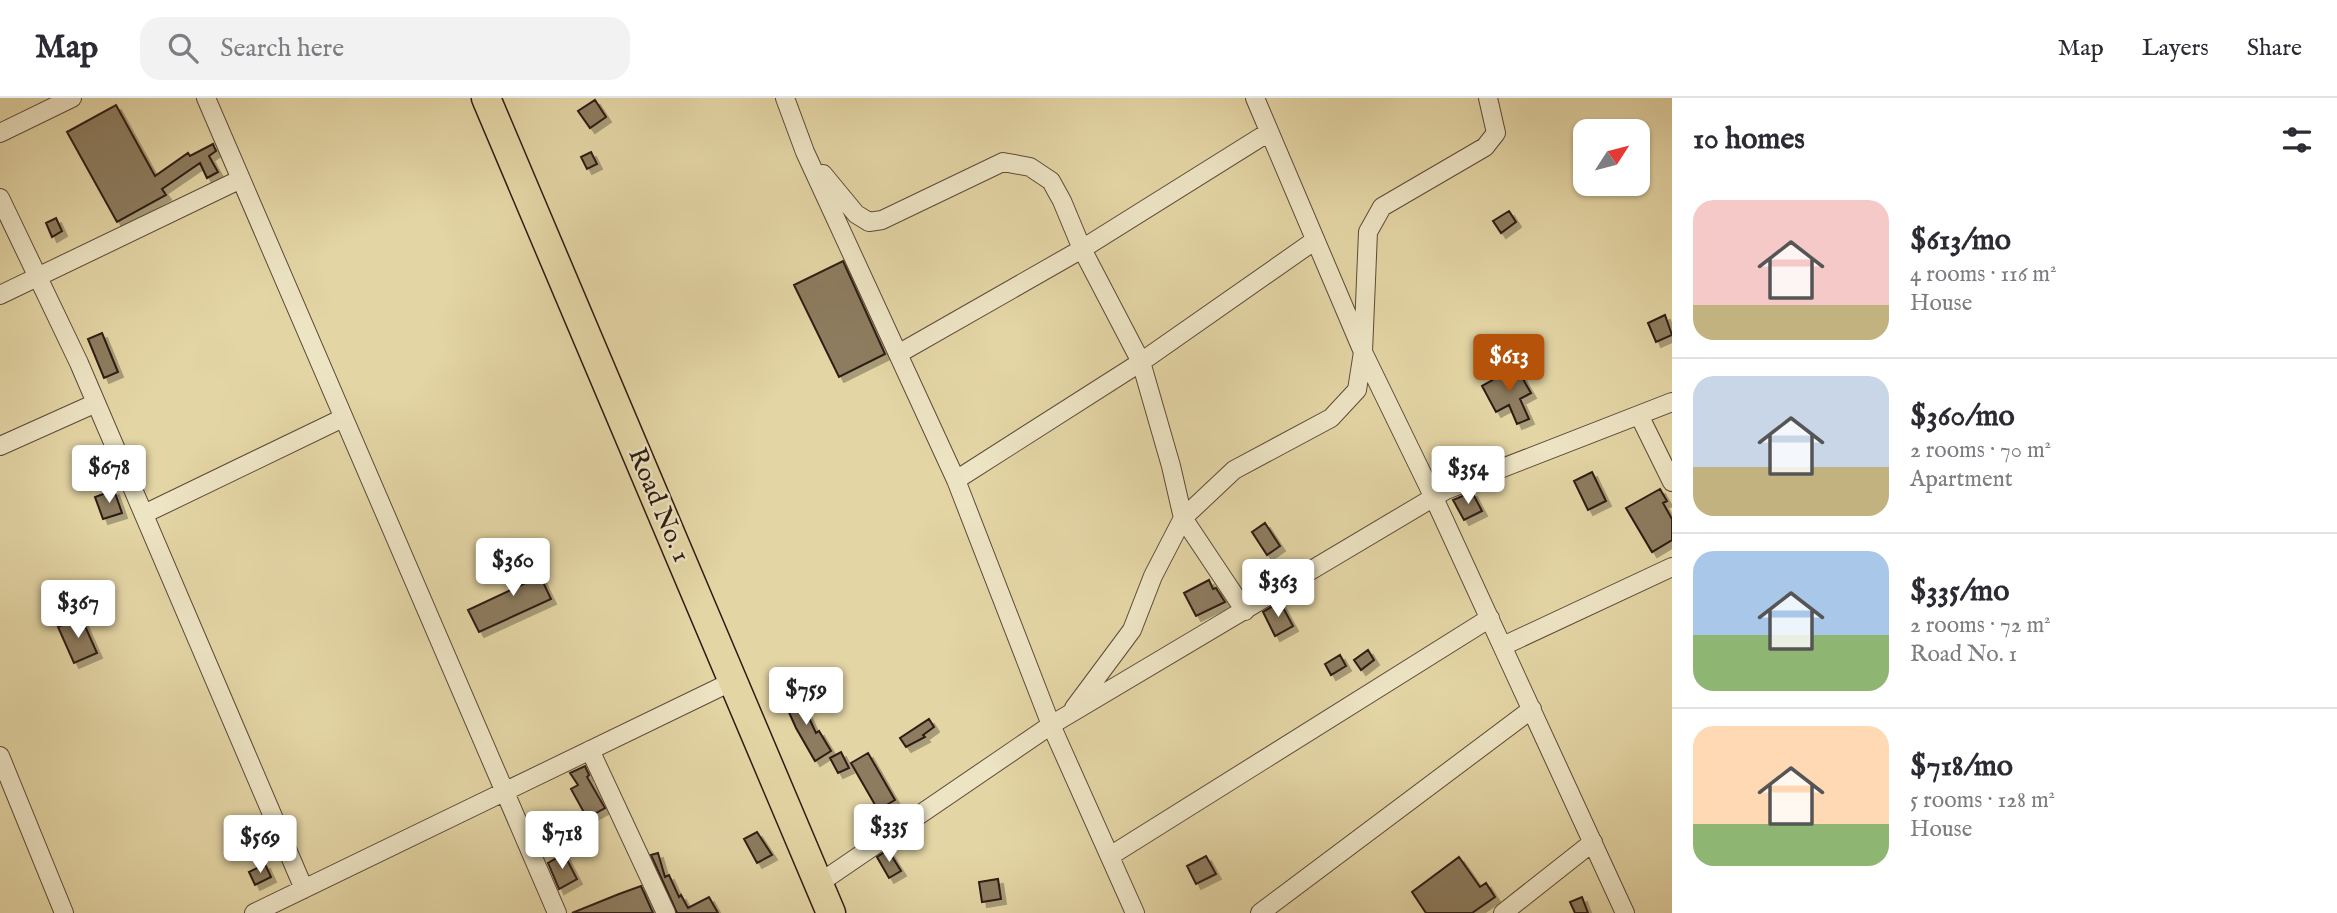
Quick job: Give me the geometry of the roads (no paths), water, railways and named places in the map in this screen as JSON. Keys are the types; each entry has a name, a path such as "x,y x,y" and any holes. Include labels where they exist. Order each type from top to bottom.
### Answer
{"highway":[{"name":"Road No. 1","path":"486,98 831,913"}],"street":[{"path":"0,133 72,98"},
{"path":"206,98 557,913"},
{"path":"785,98 806,152 956,480 1051,725 1135,913"},
{"path":"1255,98 1363,352 1434,498 1625,913"},
{"path":"1070,714 1132,630 1153,576 1183,518 1234,470 1331,418 1357,390 1363,352 1368,232 1382,207 1485,147 1496,133 1488,98"},
{"path":"898,354 1082,249 1269,132"},
{"path":"806,152 856,214 869,222 882,220 1003,162 1030,167 1051,181 1082,249 1141,362 1183,518 1245,611"},
{"path":"0,295 241,179"},
{"path":"0,198 96,403 304,889"},
{"path":"956,480 1141,362 1314,241"},
{"path":"818,884 1051,725 1446,490 1672,402"},
{"path":"0,446 96,403"},
{"path":"1639,415 1672,482"},
{"path":"144,514 343,418"},
{"path":"1503,646 1672,568"},
{"path":"1110,856 1490,618"},
{"path":"254,913 733,681"},
{"path":"1260,913 1532,709"},
{"path":"590,750 666,913"},
{"path":"0,756 64,913"},
{"path":"1503,913 1593,842"}]}
